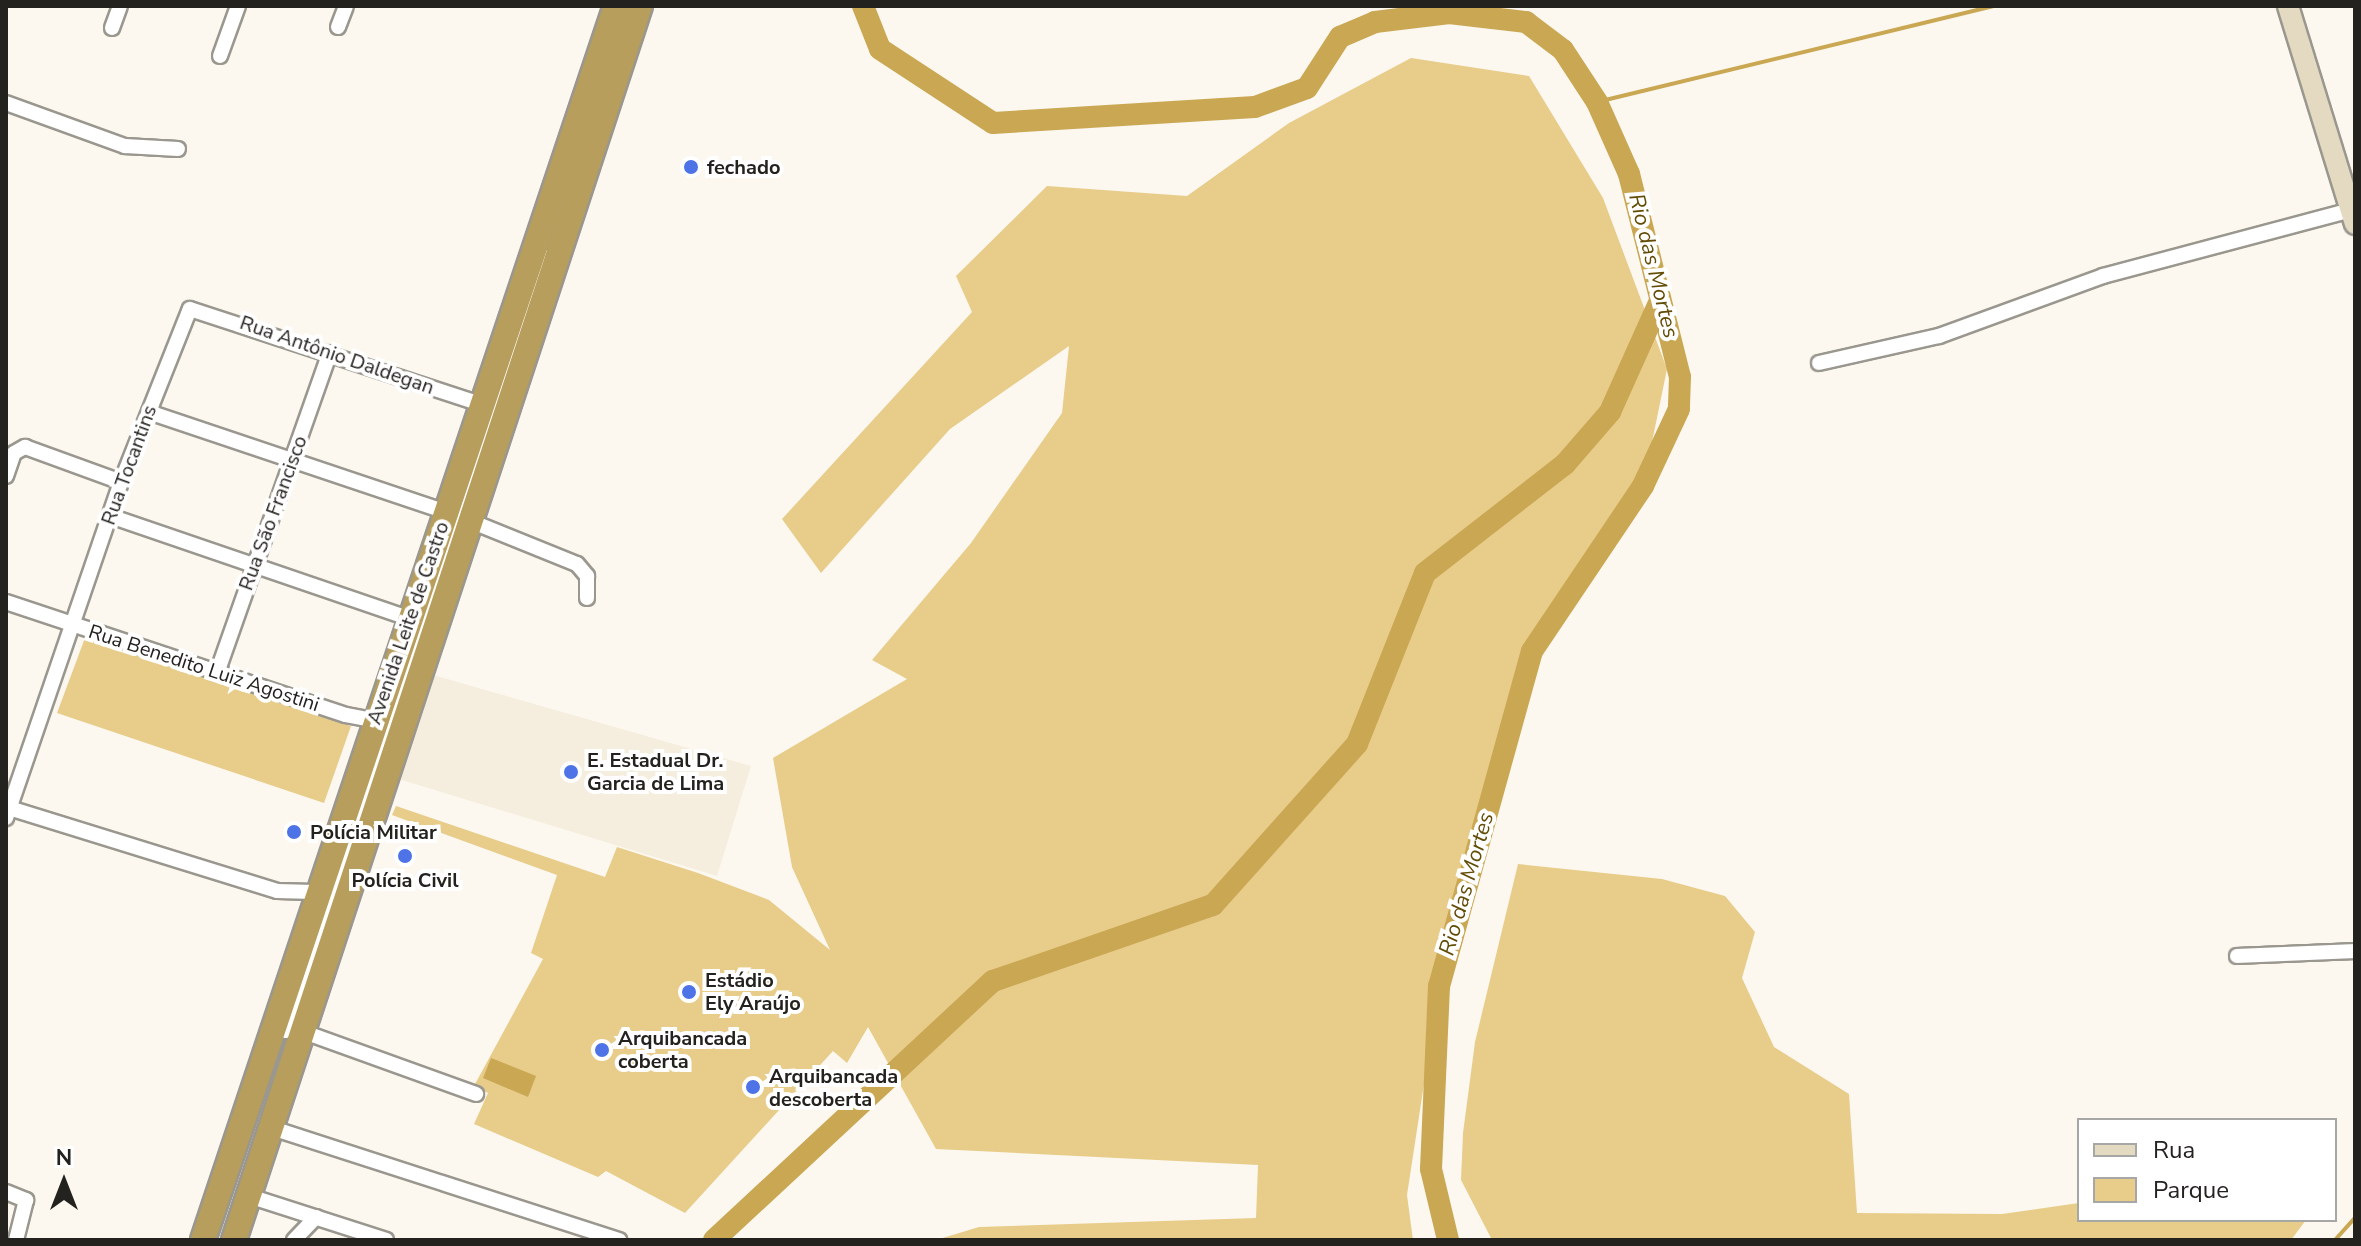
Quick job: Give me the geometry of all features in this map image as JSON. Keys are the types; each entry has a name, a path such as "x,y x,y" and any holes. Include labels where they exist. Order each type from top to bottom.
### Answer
{"highway":[{"name":"Avenida Leite de Castro","path":"460,516 483,405 616,6"},
{"name":"Avenida Leite de Castro","path":"203,1240 334,895 460,516 640,6"},
{"name":"Avenida Leite de Castro","path":"234,1240 304,1032 334,895 424,624"}],"main road":[{"path":"2288,6 2353,217"}],"street":[{"path":"112,28 120,6"},
{"path":"220,56 238,6"},
{"path":"338,27 346,6"},
{"path":"460,516 628,6"},
{"path":"6,103 125,146 178,149"},
{"path":"1819,363 1939,336 2103,276 2353,217"},
{"name":"Rua Antônio Daldegan","path":"190,309 483,405"},
{"name":"Rua Tocantins","path":"7,811 121,482 190,309"},
{"name":"Rua São Francisco","path":"217,673 330,353"},
{"path":"149,412 460,516 577,564 587,576 587,598"},
{"path":"6,476 19,448 121,482"},
{"path":"110,516 424,624"},
{"name":"Rua Benedito Luiz Agostini","path":"6,602 217,673 389,723"},
{"path":"7,811 277,891 334,895 213,1240"},
{"path":"2237,956 2355,951"},
{"path":"304,1032 476,1094"},
{"path":"272,1128 619,1240"},
{"path":"6,1192 26,1200 16,1240"},
{"path":"249,1196 386,1240"},
{"path":"294,1240 316,1217"}],"shaded area":[{"name":"E. Estadual Dr. Garcia de Lima","path":"426,673 751,766 717,876 392,777"},
{"path":"491,1058 536,1076 528,1097 483,1078"}],"green space":[{"path":"1411,58 1529,76 1603,198 1667,369 1643,486 1532,651 1439,986 1407,1195 1413,1240 936,1240 979,1227 1256,1218 1258,1165 936,1149 868,1027 847,1063 833,1051 685,1213 606,1171 598,1177 474,1124 488,1093 474,1086 543,959 531,953 557,875 392,815 396,806 605,877 617,847 698,873 769,900 830,950 792,867 773,758 907,679 872,660 971,543 1062,413 1069,346 950,429 821,573 782,519 972,312 956,276 1047,186 1187,196 1289,123"},
{"path":"85,638 351,726 324,803 57,713"},
{"path":"1518,864 1662,879 1725,896 1755,932 1742,978 1774,1047 1849,1094 1857,1213 2002,1214 2077,1203 2077,1222 2304,1222 2291,1240 1492,1240 1461,1180 1463,1133 1475,1042"}],"waterway":[{"name":"Rio das Mortes","path":"863,6 880,49 993,123 1255,107 1307,88 1340,37 1375,22 1449,13 1526,22 1563,50 1597,102 1629,174 1680,377 1679,409 1643,486 1532,651 1439,986 1431,1169 1448,1240"},
{"path":"1597,102 1993,6"},
{"path":"714,1240 993,981 1213,905 1357,744 1425,573 1565,464 1610,412 1659,303"},
{"path":"2335,1240 2355,1218"}],"place":[{"name":"fechado","path":"691,167"},
{"name":"E. Estadual Dr. Garcia de Lima","path":"571,772"},
{"name":"Polícia Militar","path":"294,832"},
{"name":"Polícia Civil","path":"405,856"},
{"name":"Estádio Ely Araújo","path":"689,992"},
{"name":"Arquibancada coberta","path":"602,1050"},
{"name":"Arquibancada descoberta","path":"753,1087"}]}
